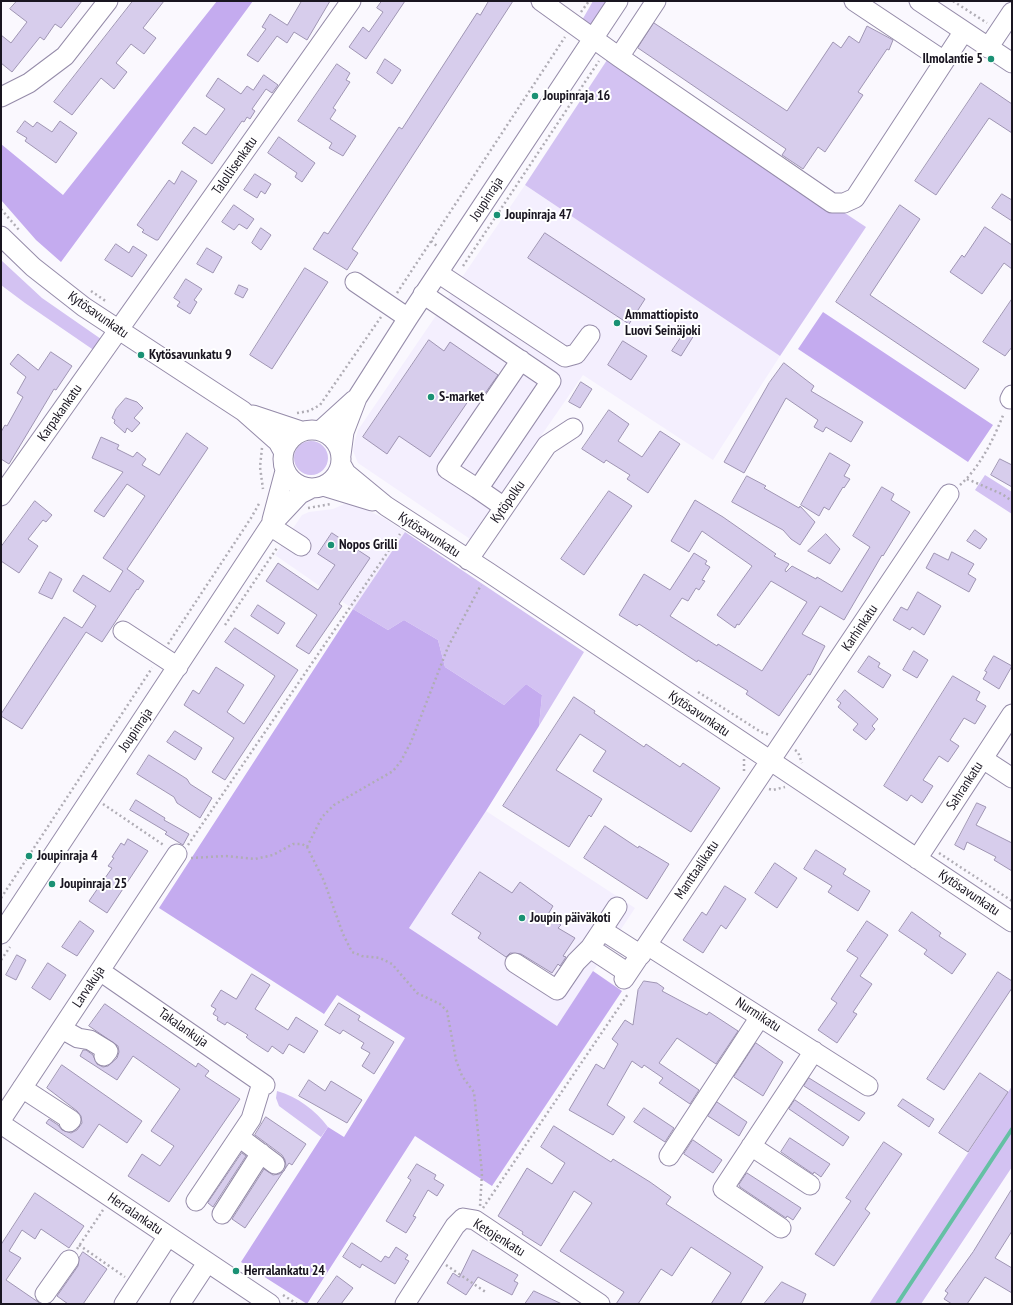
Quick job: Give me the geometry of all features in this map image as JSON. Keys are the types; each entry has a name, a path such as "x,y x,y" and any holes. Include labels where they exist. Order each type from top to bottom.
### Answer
{"street":[{"path":"1,97 29,83 65,56 108,1"},
{"name":"Talollisenkatu","path":"118,330 351,1"},
{"path":"541,1 619,57 832,203 844,203 855,198 964,31"},
{"name":"Joupinraja","path":"341,460 344,432 357,398 423,294 618,1"},
{"path":"619,57 656,1"},
{"path":"854,1 944,61"},
{"path":"919,1 1012,63"},
{"path":"988,48 1012,12"},
{"name":"Kytösavunkatu","path":"1,236 33,267 84,307 243,411 278,442 283,451"},
{"path":"438,273 565,357 576,354 590,335"},
{"path":"355,282 408,318"},
{"path":"423,294 551,381 478,489"},
{"name":"Karpakankatu","path":"1,496 118,330"},
{"path":"504,507 448,469 520,360"},
{"name":"Joupinraja","path":"321,430 357,398"},
{"name":"Kytösavunkatu","path":"243,411 298,422"},
{"path":"298,422 311,429 321,430 335,440 341,460 338,473 331,481 317,487 296,484 285,471 282,461 283,451 287,442 293,436 298,422"},
{"name":"Kytöpolku","path":"468,560 547,445 573,428"},
{"name":"Kytösavunkatu","path":"341,460 346,473 408,522 488,572 1012,922"},
{"name":"Joupinraja","path":"270,526 285,471"},
{"name":"Kytösavunkatu","path":"317,487 347,492 386,506"},
{"name":"Joupinraja","path":"3,928 178,667 270,526 300,494 317,487"},
{"name":"Karhinkatu","path":"770,761 949,494"},
{"path":"270,526 301,546"},
{"path":"123,631 178,667"},
{"name":"Sahrankatu","path":"917,859 1012,714"},
{"path":"983,759 1012,778"},
{"name":"Manttaalikatu","path":"628,981 644,950 770,761"},
{"name":"Larvakuja","path":"2,1125 22,1088 100,971 181,857"},
{"path":"515,963 557,990 576,962 590,948 617,907"},
{"name":"Nurmikatu","path":"602,930 644,950 760,1017 868,1086"},
{"path":"590,948 628,981"},
{"name":"Takalankuja","path":"100,971 264,1084 251,1119 239,1137"},
{"path":"669,1156 760,1017"},
{"path":"62,1028 78,1038 90,1040 108,1052 104,1056"},
{"path":"781,1228 723,1189 814,1051"},
{"path":"22,1088 70,1120 69,1122"},
{"name":"Herralankatu","path":"2,1125 270,1304"},
{"path":"196,1201 239,1137 268,1158 222,1214"},
{"path":"751,1146 810,1186"},
{"name":"Ketojenkatu","path":"405,1304 436,1258 455,1226 463,1218 476,1220 600,1304"},
{"path":"124,1304 168,1236"},
{"path":"46,1294 74,1253"},
{"path":"180,1304 207,1262"}],"path":[{"path":"298,422 309,411 320,405 389,305 589,1"},
{"path":"953,1 999,31"},
{"path":"949,494 967,478 993,439 1011,397"},
{"path":"967,478 1002,494 1012,501"},
{"path":"181,857 408,522"},
{"path":"308,847 322,817 334,805 393,771 401,761 412,742 448,647 488,572"},
{"path":"765,788 773,790 781,789 789,785 794,776"},
{"path":"105,804 181,857 226,856 254,859 273,855 293,844 302,844 308,847 324,881 342,934 352,952 362,956 380,958 392,964 417,993 440,1004 447,1011 456,1060 462,1076 474,1092 482,1173 479,1198 480,1212 628,981"},
{"path":"112,1198 74,1253 136,1286"},
{"path":"436,1258 487,1293"}],"shaded area":[{"path":"217,1 253,1 61,262 36,240 1,200 1,144 63,195"},
{"path":"593,1 609,1 593,24 587,25 581,22"},
{"path":"609,57 866,227 780,356 525,185"},
{"path":"525,185 780,356 713,460 583,375 470,539 358,463 353,451 358,430"},
{"path":"1,260 42,298 101,339 95,351 1,285"},
{"path":"823,312 993,425 968,462 798,349"},
{"path":"311,441 323,446 328,458 323,470 311,475 299,470 294,458 299,446"},
{"path":"985,475 1012,492 1012,514 975,490"},
{"path":"349,502 384,518 405,532 353,609 275,555 302,515 309,512 333,509"},
{"path":"405,532 584,652 539,726 542,695 526,684 504,705 445,667 438,640 404,620 388,630 353,609"},
{"path":"353,609 388,630 404,620 438,640 445,667 504,705 526,684 542,695 539,726 486,811 409,928 557,1026 593,971 622,991 492,1186 415,1136 307,1304 241,1262 328,1127 344,1137 405,1038 337,995 324,1014 159,908"},
{"name":"Joupin päiväkoti","path":"486,811 635,908 557,1026 409,928"},
{"path":"1012,1086 1012,1167 921,1304 869,1304"},
{"path":"277,1091 306,1105 318,1115 328,1127 321,1137 279,1106 276,1098"}],"building":[{"path":"17,1 82,1 61,28 55,24 44,40 40,37 12,72 1,63 1,35 11,43 27,22 10,9"},
{"path":"133,1 164,1 143,28 156,38 144,54 131,44 116,63 127,72 114,89 101,78 72,115 54,102"},
{"path":"302,1 330,1 307,40 294,32 287,43 277,36 258,62 247,55 266,29 262,27 270,14 287,25"},
{"path":"382,1 405,1 366,59 349,47 363,27 369,32 383,12 377,8"},
{"path":"489,1 513,1 352,249 358,253 347,270 313,249 324,232 328,234 399,127 402,129 477,13 480,15"},
{"path":"654,23 787,111 833,42 841,48 849,36 859,43 867,26 893,40 889,50 887,49 858,92 863,95 825,152 818,147 803,169 782,155 786,149 638,48"},
{"path":"385,59 401,70 392,84 377,73"},
{"path":"337,64 350,73 346,80 350,82 333,108 336,110 330,119 356,136 343,156 329,148 332,143 298,121"},
{"path":"264,75 278,85 272,93 266,89 252,109 255,111 250,119 247,117 244,122 242,121 212,164 182,143 194,127 206,135 225,109 206,96 218,78 241,94 247,86 253,90"},
{"path":"981,83 1012,104 1012,133 989,118 936,195 915,181"},
{"path":"25,121 33,127 37,122 52,132 60,121 77,133 56,163 25,141 27,138 17,132"},
{"path":"279,137 315,163 302,182 295,177 297,173 268,153"},
{"path":"182,171 197,181 158,240 156,240 142,232 144,230 137,225 169,180 174,184"},
{"path":"255,174 271,184 265,194 261,191 257,198 244,190"},
{"path":"1002,194 1012,200 1012,221 992,208"},
{"path":"234,205 254,219 247,229 239,224 234,230 222,222"},
{"path":"900,205 920,219 870,295 979,369 965,389 836,302"},
{"path":"985,227 1012,245 1012,269 1004,263 982,294 950,272 962,255 964,257"},
{"path":"261,228 271,235 261,250 252,243"},
{"path":"545,233 645,299 629,324 528,258"},
{"path":"116,244 129,253 133,246 147,255 132,277 105,260"},
{"path":"207,248 222,257 213,273 197,264"},
{"path":"305,268 328,282 272,369 250,355"},
{"path":"186,279 202,289 194,300 197,302 190,314 177,306 180,302 174,298"},
{"path":"239,285 248,289 243,298 235,294"},
{"path":"1012,299 1012,347 1005,356 983,342"},
{"path":"688,327 696,332 681,356 672,351"},
{"name":"S-market","path":"429,340 444,351 450,342 498,375 481,399 473,394 430,457 399,436 387,454 363,437"},
{"path":"623,341 647,356 631,380 608,365"},
{"path":"51,352 72,366 56,390 54,389 9,464 1,459 1,432 5,425 7,426 23,397 17,393 26,377 10,364 18,354 38,370"},
{"path":"784,363 814,386 811,391 863,422 851,442 826,427 823,432 814,427 818,420 786,398 744,473 724,462 769,383"},
{"path":"581,382 592,389 580,408 569,402"},
{"path":"126,398 137,402 143,408 134,418 140,423 132,432 127,428 125,433 114,423 115,420 112,418 116,409"},
{"path":"609,410 629,424 618,441 642,457 660,431 680,444 648,493 627,479 630,475 606,460 604,463 582,449"},
{"path":"187,433 208,448 127,569 144,581 138,590 137,589 102,642 86,632 22,729 1,716 1,714 64,617 82,628 96,606 73,591 83,575 110,592 123,571 103,558 145,496 127,484 104,517 94,511 123,472 92,458 101,437 119,445 117,449 133,457 137,452 146,459 142,465 159,475"},
{"path":"830,453 850,465 844,476 850,479 844,488 843,487 829,510 824,507 819,516 801,505"},
{"path":"1000,459 1012,465 1012,487 991,475"},
{"path":"747,476 766,486 764,488 799,508 800,506 815,522 800,545 791,539 783,530 732,502"},
{"path":"882,487 894,494 891,500 910,512 883,556 882,555 844,620 820,606 802,634 825,646 810,675 808,674 779,716 746,694 748,691 698,660 697,662 639,624 637,626 619,615 644,574 670,590 694,553 707,561 705,564 710,567 702,580 705,581 699,590 696,588 688,601 682,598 670,616 717,646 718,644 762,671 807,602 771,581 739,625 737,624 735,628 717,615 752,566 702,531 689,552 671,541 695,500 723,517 776,554 774,556 789,564 785,570 786,572 792,566 816,579 817,577 842,592 870,547 853,536"},
{"path":"609,491 632,506 584,575 561,559"},
{"path":"35,501 52,515 46,522 43,520 28,539 38,546 19,573 1,561 1,547"},
{"path":"975,530 987,539 980,549 967,541"},
{"path":"332,533 370,558 339,604 342,606 309,654 296,646 317,615 266,581 278,563 318,590 335,565 318,554"},
{"path":"826,534 840,549 830,564 808,551"},
{"path":"952,552 974,564 968,574 976,579 969,592 926,568 934,553 948,560"},
{"path":"50,572 62,579 52,599 39,593"},
{"path":"918,592 941,606 924,635 912,627 910,630 893,620 901,607 907,610"},
{"path":"258,605 285,623 278,634 251,616"},
{"path":"235,628 298,670 225,780 212,772 234,738 184,705 193,690 199,694 216,667 244,685 227,712 244,724 275,676 225,642"},
{"path":"914,651 928,660 917,678 903,670"},
{"path":"869,656 880,663 878,667 891,675 883,688 858,672"},
{"path":"994,656 1012,666 999,689 983,679 987,672 985,671"},
{"path":"953,676 980,692 976,700 986,706 975,724 964,718 950,740 959,746 948,762 939,756 923,780 933,786 922,803 911,795 907,801 884,786"},
{"path":"845,690 878,719 872,726 875,729 866,740 853,730 858,724 838,707 841,703 837,700"},
{"path":"574,697 595,711 594,713 644,747 646,744 680,767 683,763 720,788 691,832 593,771 606,751 580,734 556,770 602,799 591,817 589,815 569,847 503,806"},
{"path":"175,731 202,748 195,760 167,742"},
{"path":"149,755 187,779 190,784 212,798 200,818 177,803 174,797 137,774"},
{"path":"136,800 165,818 164,820 189,834 183,845 165,834 167,832 130,810"},
{"path":"977,803 986,807 976,825 1012,843 1012,871 994,860 996,857 967,842 964,850 955,845"},
{"path":"605,826 638,848 639,846 669,864 647,899 584,858"},
{"path":"128,839 148,851 107,913 89,901 112,868 108,866 114,858 112,857 121,843 124,845"},
{"path":"816,850 846,869 843,874 870,891 858,911 828,892 832,886 804,869"},
{"path":"775,863 797,878 777,908 755,893"},
{"path":"480,872 512,893 520,882 553,906 547,916 561,925 558,928 575,938 563,956 566,957 560,966 558,964 552,973 521,954 510,953 506,957 478,938 481,933 452,914"},
{"path":"725,886 746,899 726,929 721,925 703,953 683,940 702,912 706,915"},
{"path":"912,912 941,933 939,936 966,954 952,974 924,954 927,950 899,931"},
{"path":"80,921 94,931 77,956 62,947"},
{"path":"867,921 888,935 860,976 872,984 853,1012 857,1014 837,1043 818,1030 837,1003 831,999 858,958 847,951"},
{"path":"17,955 26,960 16,980 6,975"},
{"path":"48,963 66,975 50,1000 32,988"},
{"path":"998,972 1012,981 1012,988 944,1090 927,1079"},
{"path":"252,974 270,985 255,1009 288,1030 296,1017 318,1031 304,1053 289,1044 283,1054 272,1046 268,1052 246,1037 248,1035 227,1022 225,1025 217,1020 218,1017 213,1014 216,1009 211,1006 221,990 236,999"},
{"path":"644,981 657,983 664,988 662,991 707,1015 709,1012 738,1031 716,1064 677,1038 659,1063 699,1090 690,1104 659,1083 663,1078 644,1065 642,1068 632,1061 607,1105 625,1117 613,1135 569,1110 596,1064 604,1069 618,1044 612,1039 625,1020 633,1025 638,990"},
{"path":"339,1003 360,1016 358,1020 394,1042 374,1074 362,1066 370,1053 361,1048 364,1043 343,1030 340,1034 325,1025"},
{"path":"105,1004 196,1067 198,1063 209,1071 205,1076 240,1099 169,1202 128,1176 142,1154 160,1166 174,1146 151,1131 180,1089 133,1056 117,1080 80,1056 83,1050 86,1050 93,1055 97,1064 103,1067 108,1066 117,1058 119,1052 118,1046 89,1026"},
{"path":"756,1043 783,1062 763,1096 734,1077"},
{"path":"62,1065 142,1121 127,1143 99,1124 83,1148 46,1123 49,1119 58,1125 62,1130 71,1133 77,1130 82,1123 81,1116 77,1111 47,1088"},
{"path":"980,1073 1008,1092 968,1152 939,1133"},
{"path":"809,1078 865,1113 859,1121 804,1086"},
{"path":"309,1080 325,1091 331,1081 362,1100 347,1123 299,1096"},
{"path":"903,1099 934,1119 929,1127 898,1106"},
{"path":"795,1100 849,1137 843,1146 789,1109"},
{"path":"717,1102 747,1122 739,1136 708,1116"},
{"path":"644,1108 674,1128 665,1142 634,1122"},
{"path":"266,1117 306,1144 292,1165 289,1163 285,1170 285,1160 282,1155 255,1135"},
{"path":"554,1126 611,1162 613,1159 650,1182 671,1197 666,1204 763,1267 740,1304 711,1304 731,1273 691,1247 672,1276 661,1269 638,1304 616,1304 624,1292 560,1251 592,1203 574,1191 541,1246 498,1216 527,1168 552,1184 565,1163 541,1147"},
{"path":"790,1138 830,1164 821,1177 814,1172 813,1174 781,1152"},
{"path":"693,1140 722,1160 713,1173 684,1154"},
{"path":"884,1142 902,1154 865,1209 870,1213 834,1266 815,1254 851,1201 846,1198"},
{"path":"242,1153 246,1156 213,1207 208,1203"},
{"path":"417,1164 436,1175 434,1179 444,1185 437,1196 428,1190 413,1216 416,1217 406,1233 386,1221 411,1180 408,1178"},
{"path":"264,1169 273,1175 279,1174 283,1171 245,1228 232,1219"},
{"path":"747,1173 801,1208 793,1220 787,1216 786,1218 740,1187 739,1185"},
{"path":"1012,1189 1012,1231 995,1258 1012,1268 1012,1293 985,1277 967,1304 952,1304 944,1299 948,1293 945,1291 973,1252"},
{"path":"35,1193 84,1226 69,1248 41,1229 35,1239 22,1230 9,1251 21,1258 6,1280 41,1304 1,1304 1,1245"},
{"path":"352,1243 381,1262 385,1256 389,1258 396,1247 408,1255 405,1259 409,1261 395,1284 362,1264 360,1268 343,1257"},
{"path":"473,1250 518,1275 514,1281 518,1283 512,1295 478,1277 466,1295 447,1283 453,1273 459,1277"},
{"path":"83,1252 107,1269 83,1304 68,1304 57,1296 78,1266 79,1258"},
{"path":"337,1276 353,1288 341,1304 317,1304"},
{"path":"782,1282 806,1294 802,1304 764,1304"},
{"path":"534,1291 562,1304 525,1304"}],"waterway":[{"path":"897,1304 1012,1129"}],"place":[{"name":"Ilmolantie 5","path":"991,59"},
{"name":"Joupinraja 16","path":"535,96"},
{"name":"Joupinraja 47","path":"497,215"},
{"name":"Ammattiopisto Luovi Seinäjoki","path":"617,323"},
{"name":"Kytösavunkatu 9","path":"141,355"},
{"name":"S-market","path":"431,397"},
{"name":"Nopos Grilli","path":"331,545"},
{"name":"Joupinraja 4","path":"29,856"},
{"name":"Joupinraja 25","path":"52,884"},
{"name":"Joupin päiväkoti","path":"522,918"},
{"name":"Herralankatu 24","path":"236,1271"}]}
